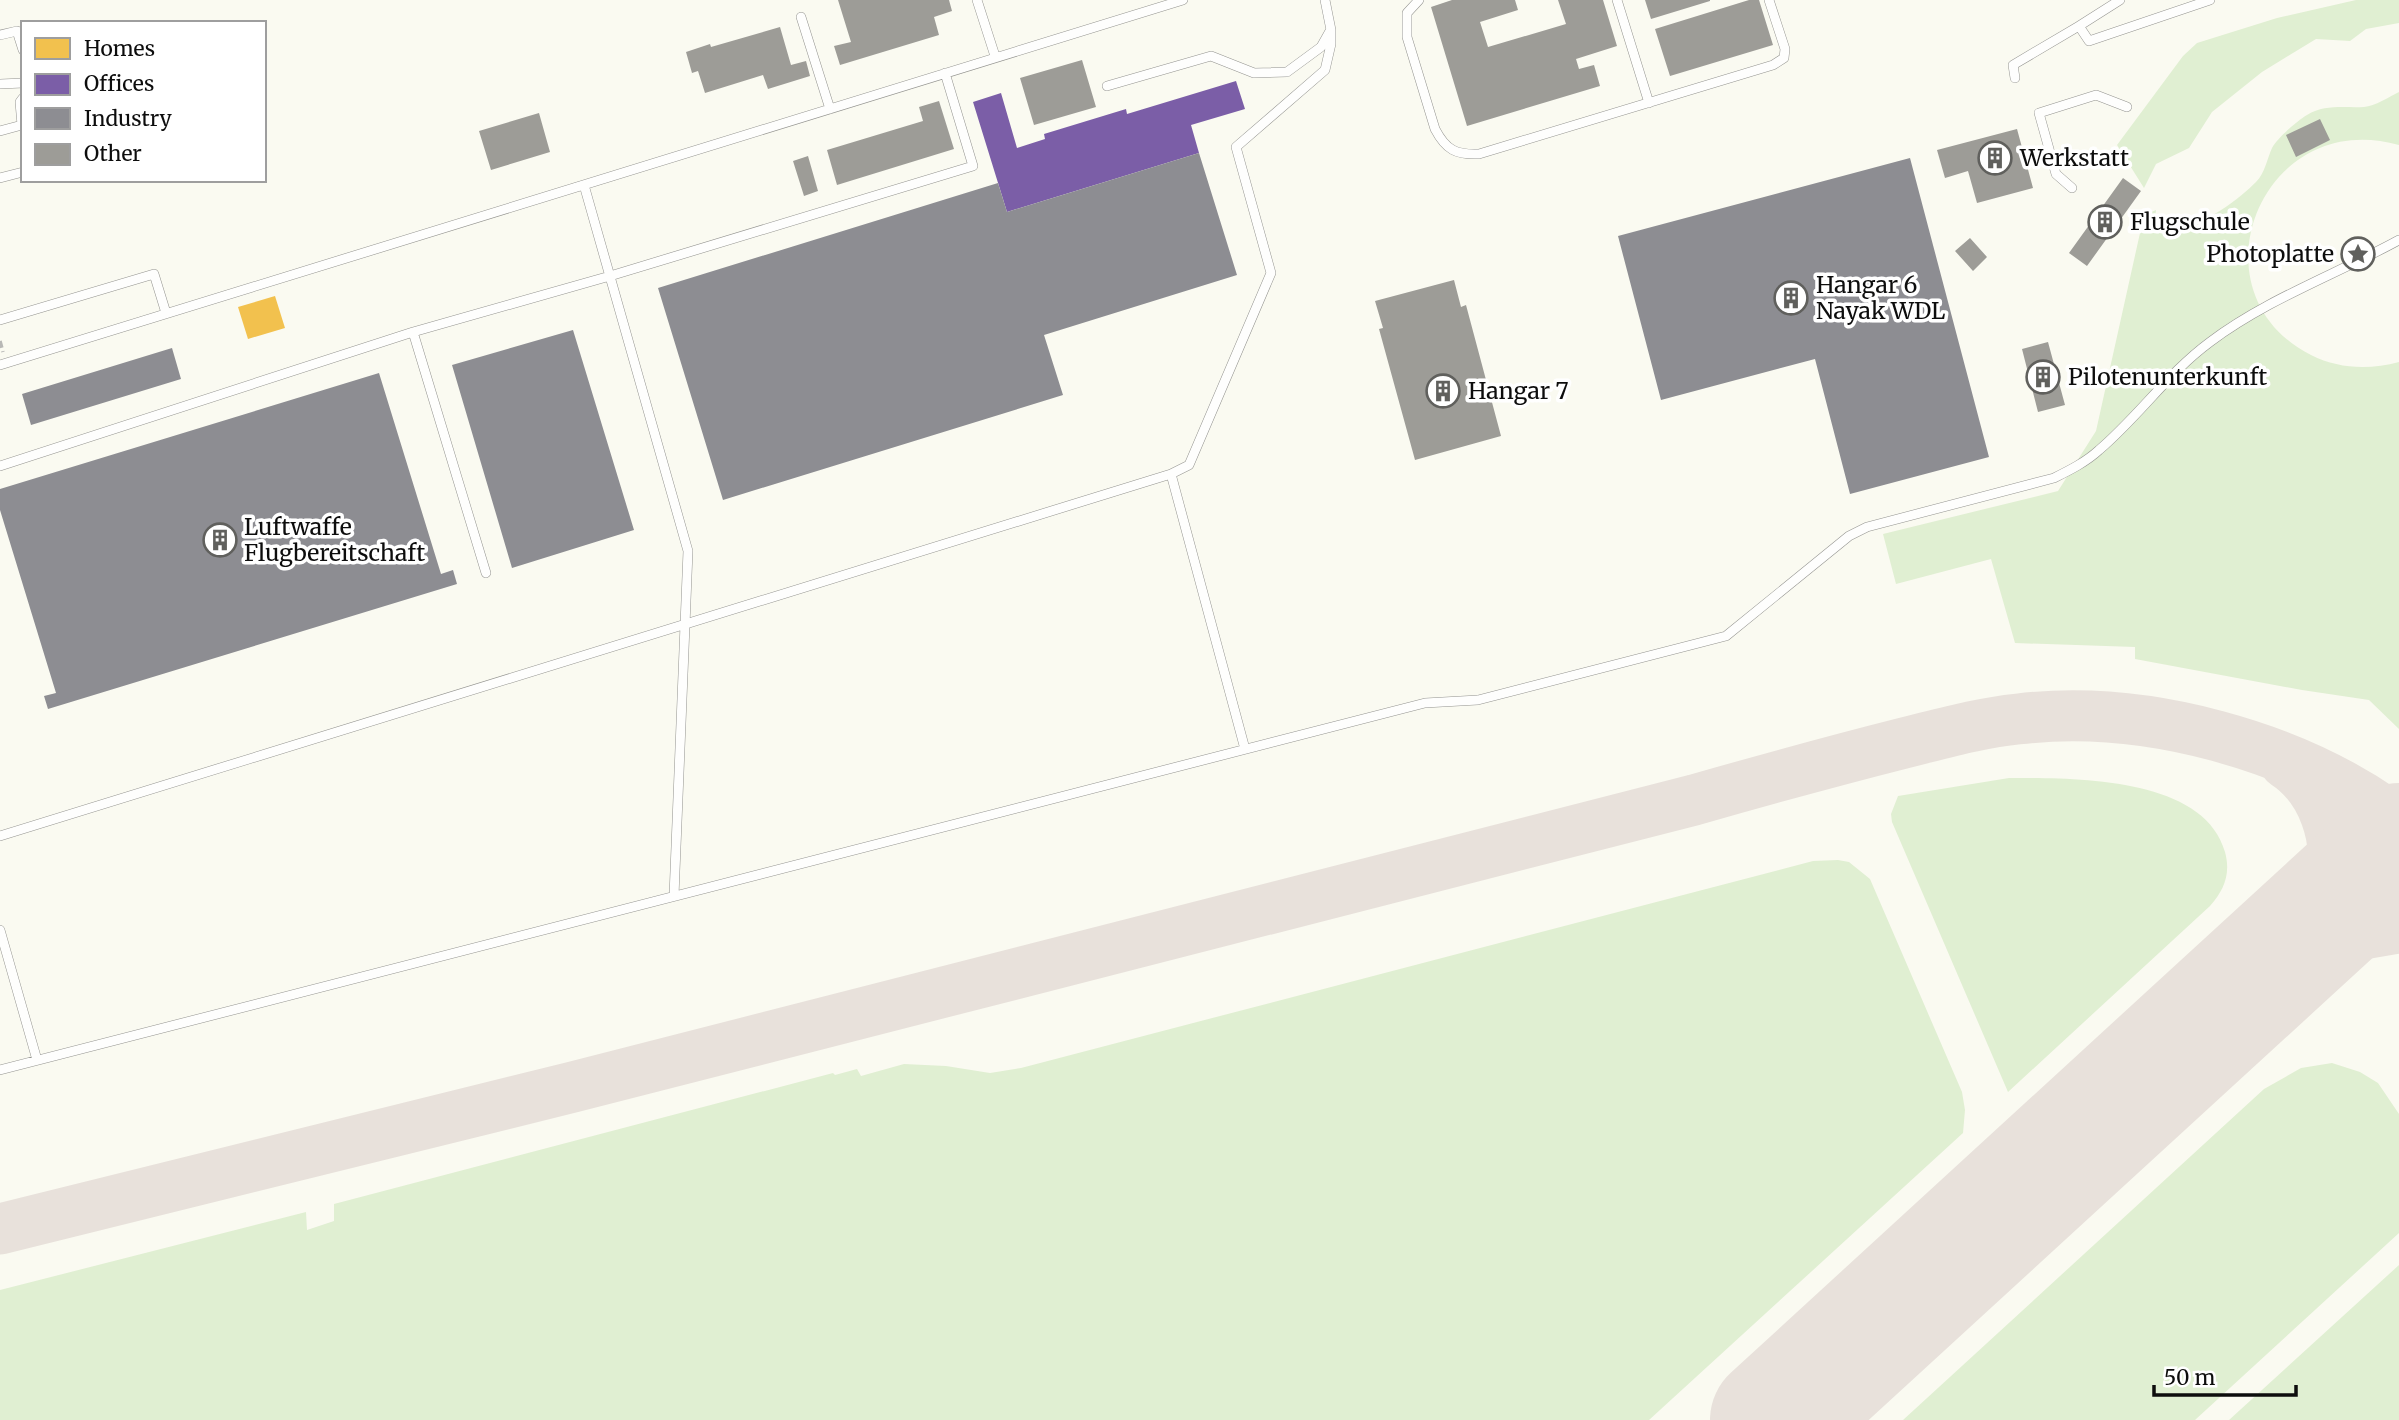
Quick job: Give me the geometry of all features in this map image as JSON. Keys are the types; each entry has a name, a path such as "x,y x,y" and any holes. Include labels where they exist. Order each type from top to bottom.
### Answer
{"lane":[{"path":"977,0 995,56"},
{"path":"0,365 1183,0"},
{"path":"0,836 1171,474 1189,465 1271,273 1236,147 1325,70 1331,30 1325,0"},
{"path":"1419,0 1407,13 1407,37 1435,130 1452,152 1479,154 1773,65 1784,58 1785,49 1769,0"},
{"path":"1617,0 1649,103"},
{"path":"2015,78 2013,65 2120,0"},
{"path":"2079,26 2089,41 2210,0"},
{"path":"801,17 830,109"},
{"path":"1107,86 1211,56 1254,73 1287,72 1321,47 1331,30"},
{"path":"0,35 17,31 21,42"},
{"path":"0,466 413,332 610,276 973,166 945,73"},
{"path":"0,83 21,83"},
{"path":"2072,188 2056,174 2039,113 2096,95 2127,107"},
{"path":"0,131 21,126"},
{"path":"0,178 21,173"},
{"path":"584,185 688,551 674,896"},
{"path":"0,1070 1425,703 1478,700 1726,636 1849,536 1867,527 2054,478 2080,464 2123,428 2162,384 2210,341 2266,306 2399,240"},
{"path":"0,320 155,274 166,313"},
{"path":"413,332 486,573"},
{"path":"1171,474 1245,749"},
{"path":"0,930 37,1060"}],"green space":[{"path":"2356,0 2399,0 2399,23 2366,29 2350,41 2316,39 2262,72 2212,112 2189,148 2156,164 2144,188 2117,145 2183,56 2197,43 2277,18"},
{"path":"2399,92 2399,145 2351,140 2310,153 2278,178 2257,212 2248,251 2253,291 2274,327 2311,355 2354,367 2399,362 2399,729 2369,700 2135,659 2135,647 2015,643 1991,559 1896,584 1883,534 2058,491 2096,431 2144,215 2156,210 2155,219 2166,226 2179,227 2207,218 2222,210 2256,182 2264,170 2272,148 2303,118 2328,108 2368,106"},
{"path":"2009,778 2099,781 2133,786 2164,795 2191,808 2212,827 2225,852 2227,875 2219,894 2210,906 2008,1092 1892,822 1891,814 1898,796"},
{"path":"1813,861 1849,862 1870,879 1962,1092 1965,1110 1963,1133 1649,1420 0,1420 0,1290 306,1212 307,1230 334,1221 334,1204 833,1073 835,1075 857,1069 861,1076 904,1064 946,1066 990,1073 1021,1068"},
{"path":"2332,1063 2360,1072 2378,1083 2399,1114 2399,1233 2195,1420 1903,1420 2264,1089 2301,1068"},
{"path":"2399,1265 2399,1420 2229,1420"}],"building: Homes":[{"path":"275,296 285,328 248,339 238,307"}],"building: Offices":[{"path":"1236,81 1245,109 1191,125 1199,153 1007,212 973,102 1001,93 1017,148 1045,139 1044,134 1126,109 1127,114"}],"building: Industry":[{"path":"1199,153 1237,275 1044,335 1063,395 723,500 658,288 998,183 1007,212"},
{"name":"Hangar 6 Nayak WDL","path":"1910,158 1989,457 1850,494 1815,359 1661,400 1618,236"},
{"name":"Luftwaffe Flugbereitschaft","path":"573,330 634,530 512,568 452,365"},
{"path":"172,348 181,379 31,425 22,394"},
{"name":"Luftwaffe Flugbereitschaft","path":"379,373 441,574 453,570 457,584 48,709 44,696 56,693 0,510 0,489"}],"building: Other":[{"path":"838,0 949,0 952,11 934,17 939,35 840,65 834,46 851,42"},
{"path":"1452,0 1515,0 1518,10 1480,22 1488,47 1566,24 1558,0 1603,0 1617,46 1576,59 1579,69 1594,65 1600,86 1467,126 1431,7"},
{"path":"1645,0 1710,0 1710,1 1651,19"},
{"path":"1749,0 1759,0 1773,45 1670,76 1655,29"},
{"path":"780,27 791,65 806,61 810,76 768,89 763,75 705,93 698,71 692,73 686,52"},
{"path":"1082,60 1096,107 1034,125 1020,78"},
{"path":"939,101 954,149 837,185 827,150 923,121 919,107"},
{"path":"539,113 550,152 491,170 479,131"},
{"path":"2320,119 2330,140 2296,157 2286,135"},
{"name":"Werkstatt","path":"2017,129 2033,188 1977,203 1968,171 1945,178 1937,150"},
{"path":"808,156 818,191 804,196 793,161"},
{"name":"Flugschule","path":"2123,178 2141,191 2087,266 2069,253"},
{"path":"1970,238 1987,257 1973,271 1955,251"},
{"name":"Hangar 7","path":"1454,280 1461,307 1466,305 1501,436 1415,460 1379,329 1383,328 1375,301"},
{"name":"Pilotenunterkunft","path":"2048,342 2065,405 2038,412 2022,349"}],"taxiway":[{"path":"0,1229 573,1087 1989,723 2066,716 2116,718 2218,736 2314,771 2359,795 2399,822"},
{"path":"2285,763 2298,773 2319,800 2331,832 2333,849 2327,889 2303,935"},
{"path":"2251,983 2297,956 2339,938 2399,928"}],"runway":[{"path":"1774,1420 2399,847"}],"place":[{"name":"Werkstatt","path":"1995,158"},
{"name":"Flugschule","path":"2105,222"},
{"name":"Photoplatte","path":"2358,254"},
{"name":"Hangar 6 Nayak WDL","path":"1791,298"},
{"name":"Pilotenunterkunft","path":"2043,377"},
{"name":"Hangar 7","path":"1443,391"},
{"name":"Luftwaffe Flugbereitschaft","path":"220,540"}]}
